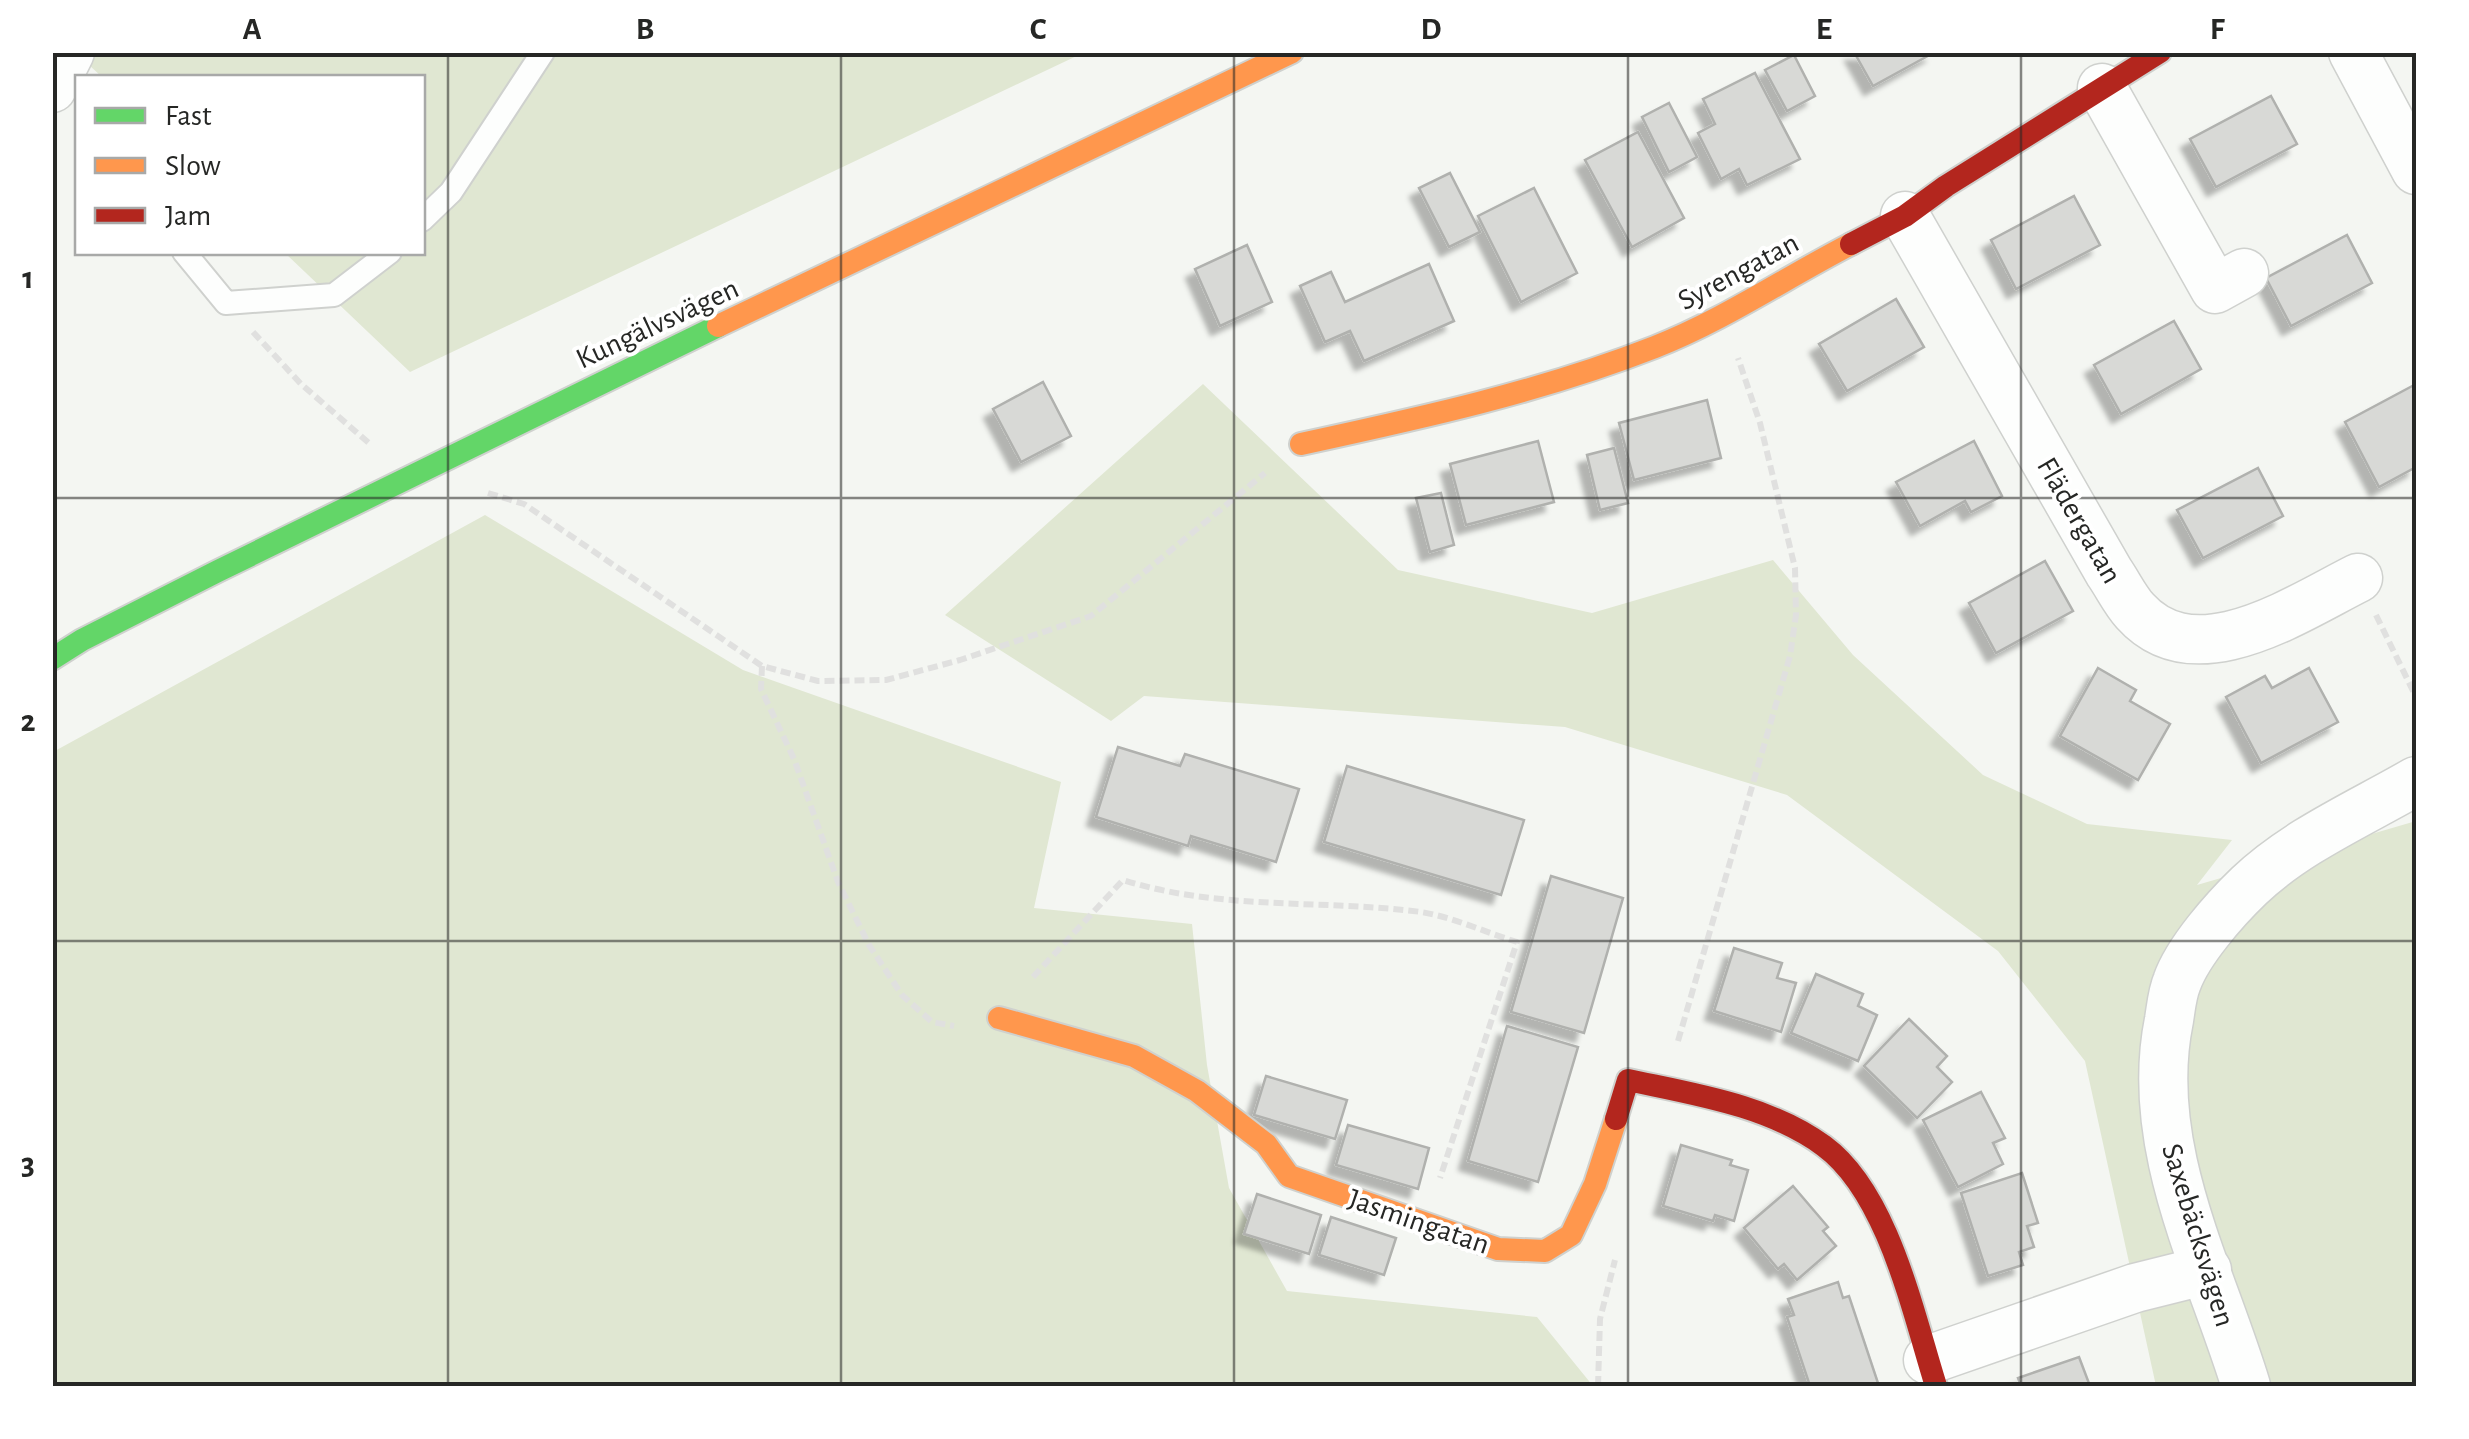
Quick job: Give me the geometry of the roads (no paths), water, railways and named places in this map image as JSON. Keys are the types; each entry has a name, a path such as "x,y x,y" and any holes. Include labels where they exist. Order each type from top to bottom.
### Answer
{"street":[{"name":"Kungälvsvägen","path":"52,659 408,478 1292,52"},
{"name":"Syrengatan","path":"1301,444 1472,408 1656,347 1904,216 2160,52"},
{"path":"2353,52 2416,170"},
{"path":"2102,88 2215,289 2244,272"},
{"name":"Flädergatan","path":"1904,216 2109,572 2136,612 2164,634 2204,641 2277,619 2358,578"},
{"name":"Saxebäcksvägen","path":"2246,1386 2176,1180 2162,1114 2165,1037 2177,982 2204,938 2250,885 2298,848 2416,781"},
{"name":"Jasmingatan","path":"999,1018 1134,1056 1197,1091 1266,1144 1289,1176 1498,1249 1545,1251 1571,1235 1595,1184 1628,1080 1724,1101 1776,1120 1827,1148 1857,1179 1885,1234 1932,1374 2135,1288 2208,1270"}],"lane":[{"path":"425,217 451,192 543,52"},
{"path":"186,255 226,303 334,295 386,255"}]}
